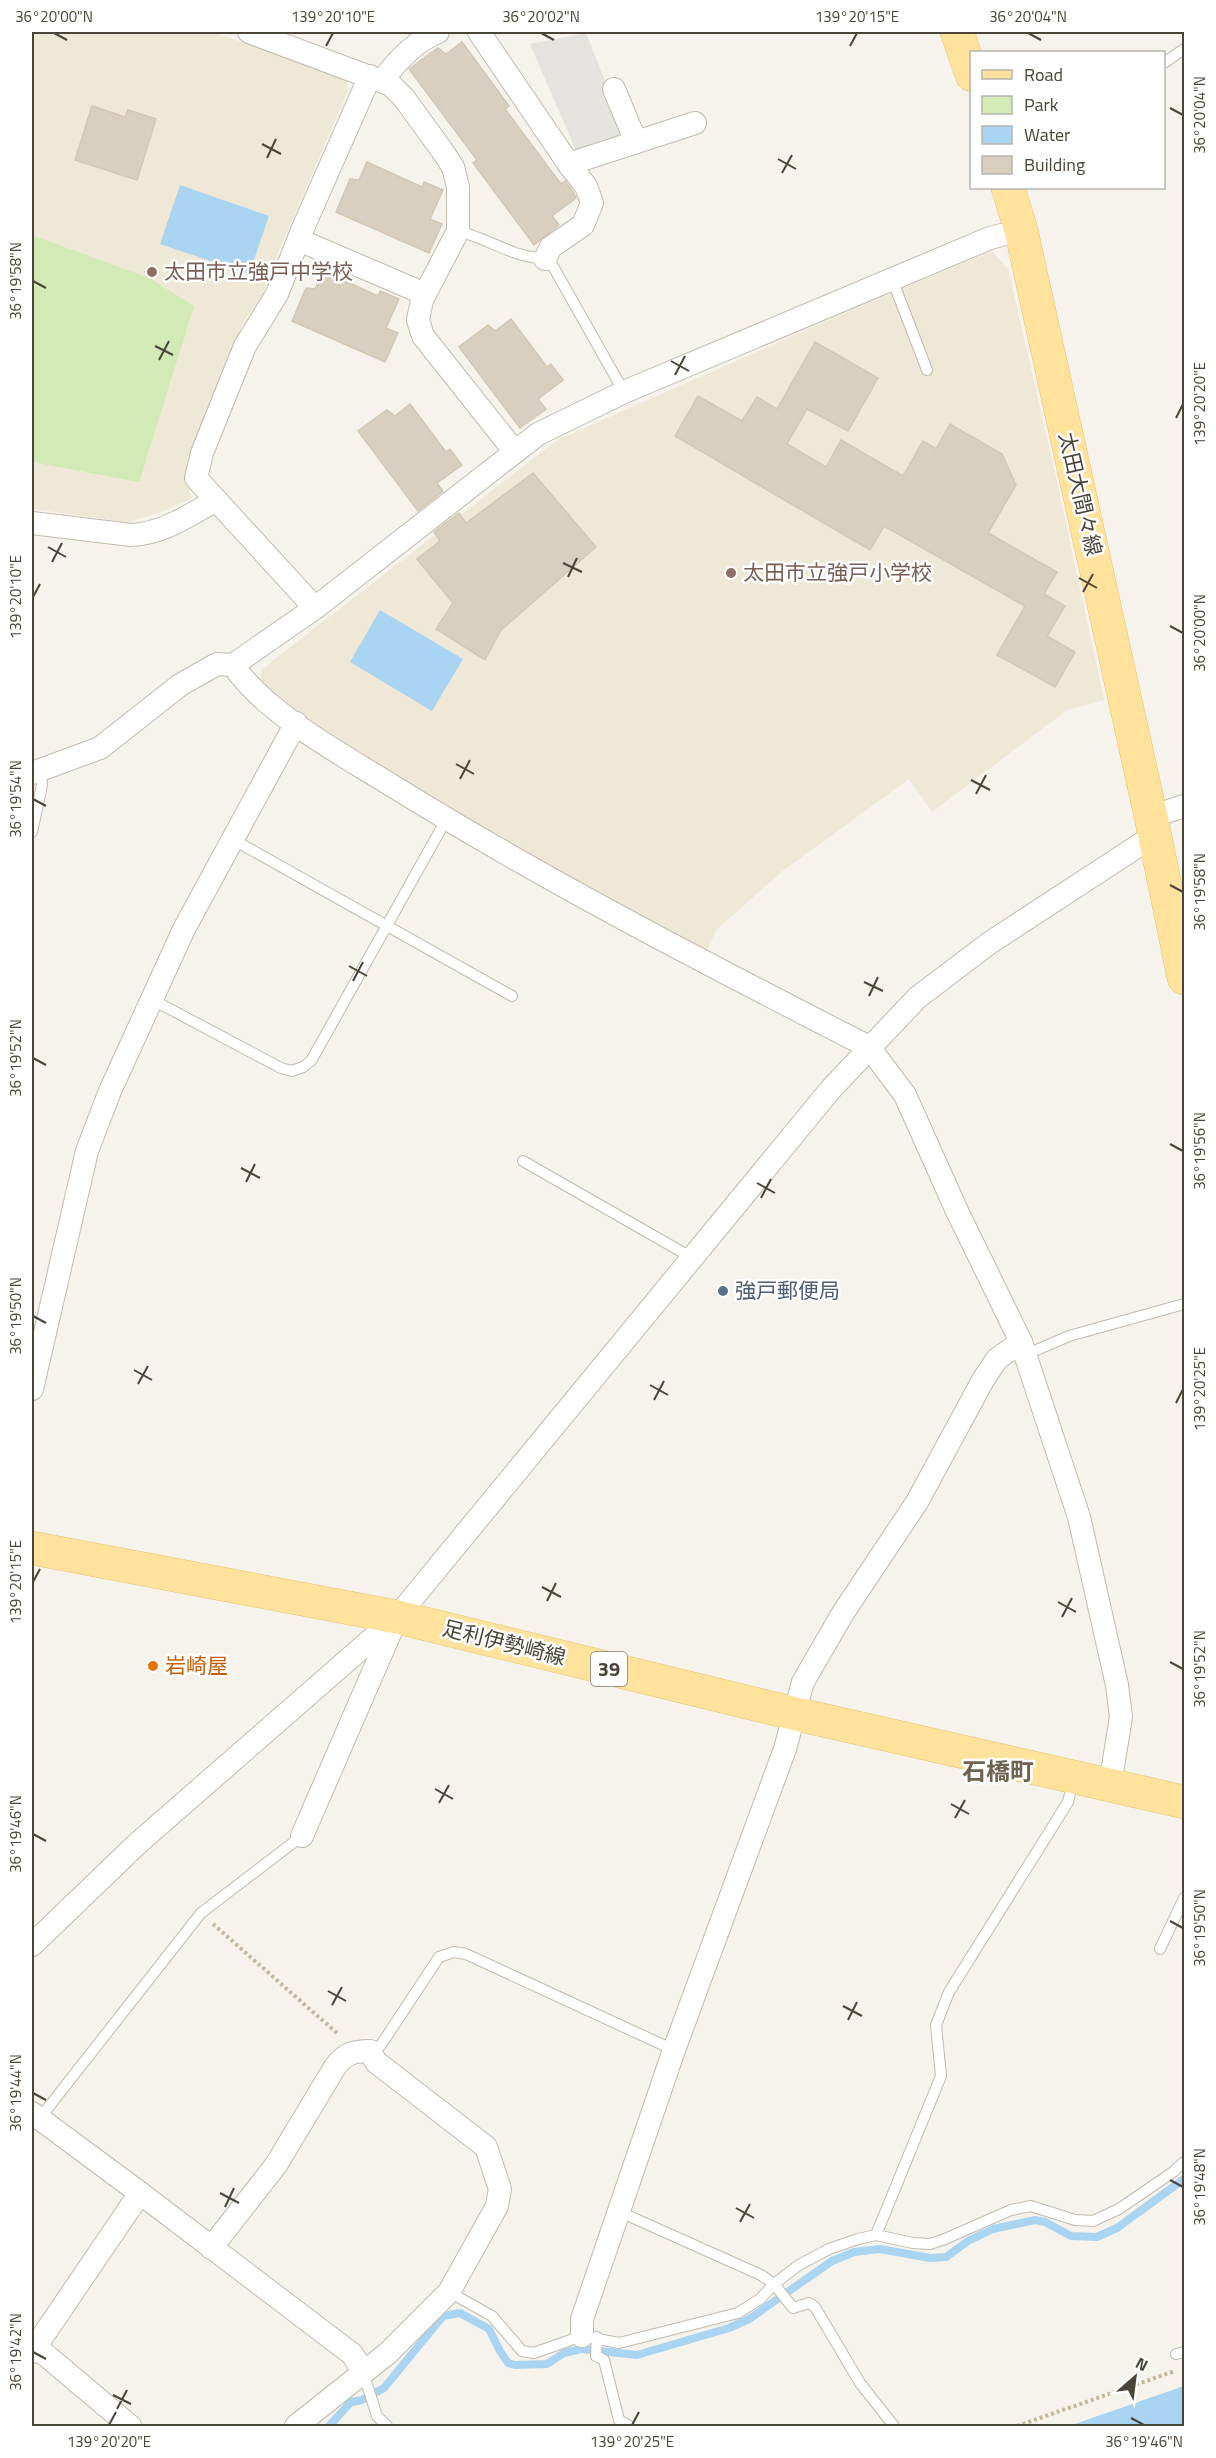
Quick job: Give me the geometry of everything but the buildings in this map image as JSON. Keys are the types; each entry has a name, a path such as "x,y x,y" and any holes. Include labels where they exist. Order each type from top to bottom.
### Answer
{"main road":[{"path":"957,32 970,69"},
{"name":"太田大間々線","path":"1008,189 1021,230 1185,978"},
{"name":"足利伊勢崎線","path":"32,1548 397,1617 796,1714 1185,1802"}],"street":[{"path":"249,32 391,85 404,98 453,167 460,208 458,231 426,294 418,320 423,336 515,452"},
{"path":"315,608 196,478 202,453 245,346 277,294 298,240 376,79 427,36 438,32"},
{"path":"479,32 586,186 592,204 583,225 551,247 545,260"},
{"path":"614,89 636,142"},
{"path":"570,166 578,161 695,123"},
{"path":"36,772 100,748 180,685 217,664 233,665 315,608 538,435 624,392 990,238 1021,230"},
{"path":"298,240 426,294"},
{"path":"32,523 131,535 146,534 216,500"},
{"path":"233,665 245,683 296,723 446,820 558,885 869,1047 905,1095 1023,1349 1079,1517 1117,1685 1121,1717 1110,1785"},
{"path":"32,1389 87,1151 110,1091 184,929 296,723"},
{"path":"32,1945 137,1844 397,1617 831,1089 917,998 988,944 1140,844 1153,828 1185,806"},
{"path":"590,2336 582,2319 674,2050 796,1714 803,1682 813,1662 917,1502 983,1380 997,1359 1023,1349"},
{"path":"302,1836 397,1617"},
{"path":"211,2248 276,2165 342,2057 360,2052 486,2147 500,2189 497,2206 449,2292 388,2353 296,2427"},
{"path":"36,2115 352,2354 363,2371"},
{"path":"130,2427 33,2349 140,2193"}],"lane":[{"path":"1165,62 1185,49"},
{"path":"458,231 478,236 529,257 550,261 624,392"},
{"path":"892,279 927,370"},
{"path":"32,832 42,785 36,772"},
{"path":"151,999 267,1062 292,1071 303,1067 311,1061 446,820"},
{"path":"232,839 512,996"},
{"path":"523,1161 691,1259"},
{"path":"1023,1349 1185,1304"},
{"path":"876,2235 942,2076 936,2025 948,1992 1068,1802 1073,1777"},
{"path":"36,2115 201,1913 302,1836"},
{"path":"1160,1949 1185,1898"},
{"path":"360,2052 381,2044 439,1957 454,1952 466,1954 674,2050"},
{"path":"449,2292 492,2316 522,2351 534,2353 590,2336 619,2343 738,2313 760,2299 774,2284 799,2265 829,2248 876,2235 913,2243 930,2244 945,2240 1011,2210 1031,2206 1075,2220 1093,2221 1119,2209 1185,2162"},
{"path":"620,2212 760,2275 774,2284 793,2308 809,2303 815,2307 860,2384 894,2427"},
{"path":"590,2336 597,2356 604,2361 619,2420 629,2427"},
{"path":"363,2371 377,2416 387,2427"}],"path":[{"path":"201,1913 360,2052"},
{"path":"1017,2427 1185,2368"}],"shaded area":[{"name":"太田市立強戸中学校","path":"32,32 212,32 337,74 347,80 348,91 280,248 263,295 243,323 193,446 187,483 192,498 164,511 128,522 32,509"},
{"path":"586,33 628,139 578,155 530,44"},
{"name":"太田市立強戸小学校","path":"992,251 1008,269 1104,700 1067,710 932,812 909,779 784,870 717,929 704,955 430,801 311,723 260,682 262,669 557,440 863,305"}],"green space":[{"path":"32,235 149,278 194,306 139,482 32,462"}],"water":[{"path":"180,185 269,216 249,274 160,244"},
{"path":"380,610 463,659 432,711 350,662"},
{"path":"1184,2386 1184,2426 1069,2426"}],"waterway":[{"path":"329,2426 351,2402 362,2400 384,2388 443,2316 460,2313 489,2329 508,2363 515,2365 547,2364 564,2353 581,2349 637,2355 729,2328 749,2319 832,2261 854,2252 880,2249 930,2258 946,2257 968,2241 993,2229 1035,2220 1045,2222 1071,2236 1097,2237 1117,2228 1184,2179"}],"place":[{"name":"太田市立強戸中学校","path":"152,272"},
{"name":"太田市立強戸小学校","path":"731,573"},
{"name":"強戸郵便局","path":"723,1291"},
{"name":"岩崎屋","path":"153,1666"}],"district":[{"name":"石橋町","path":"998,1772"}]}
